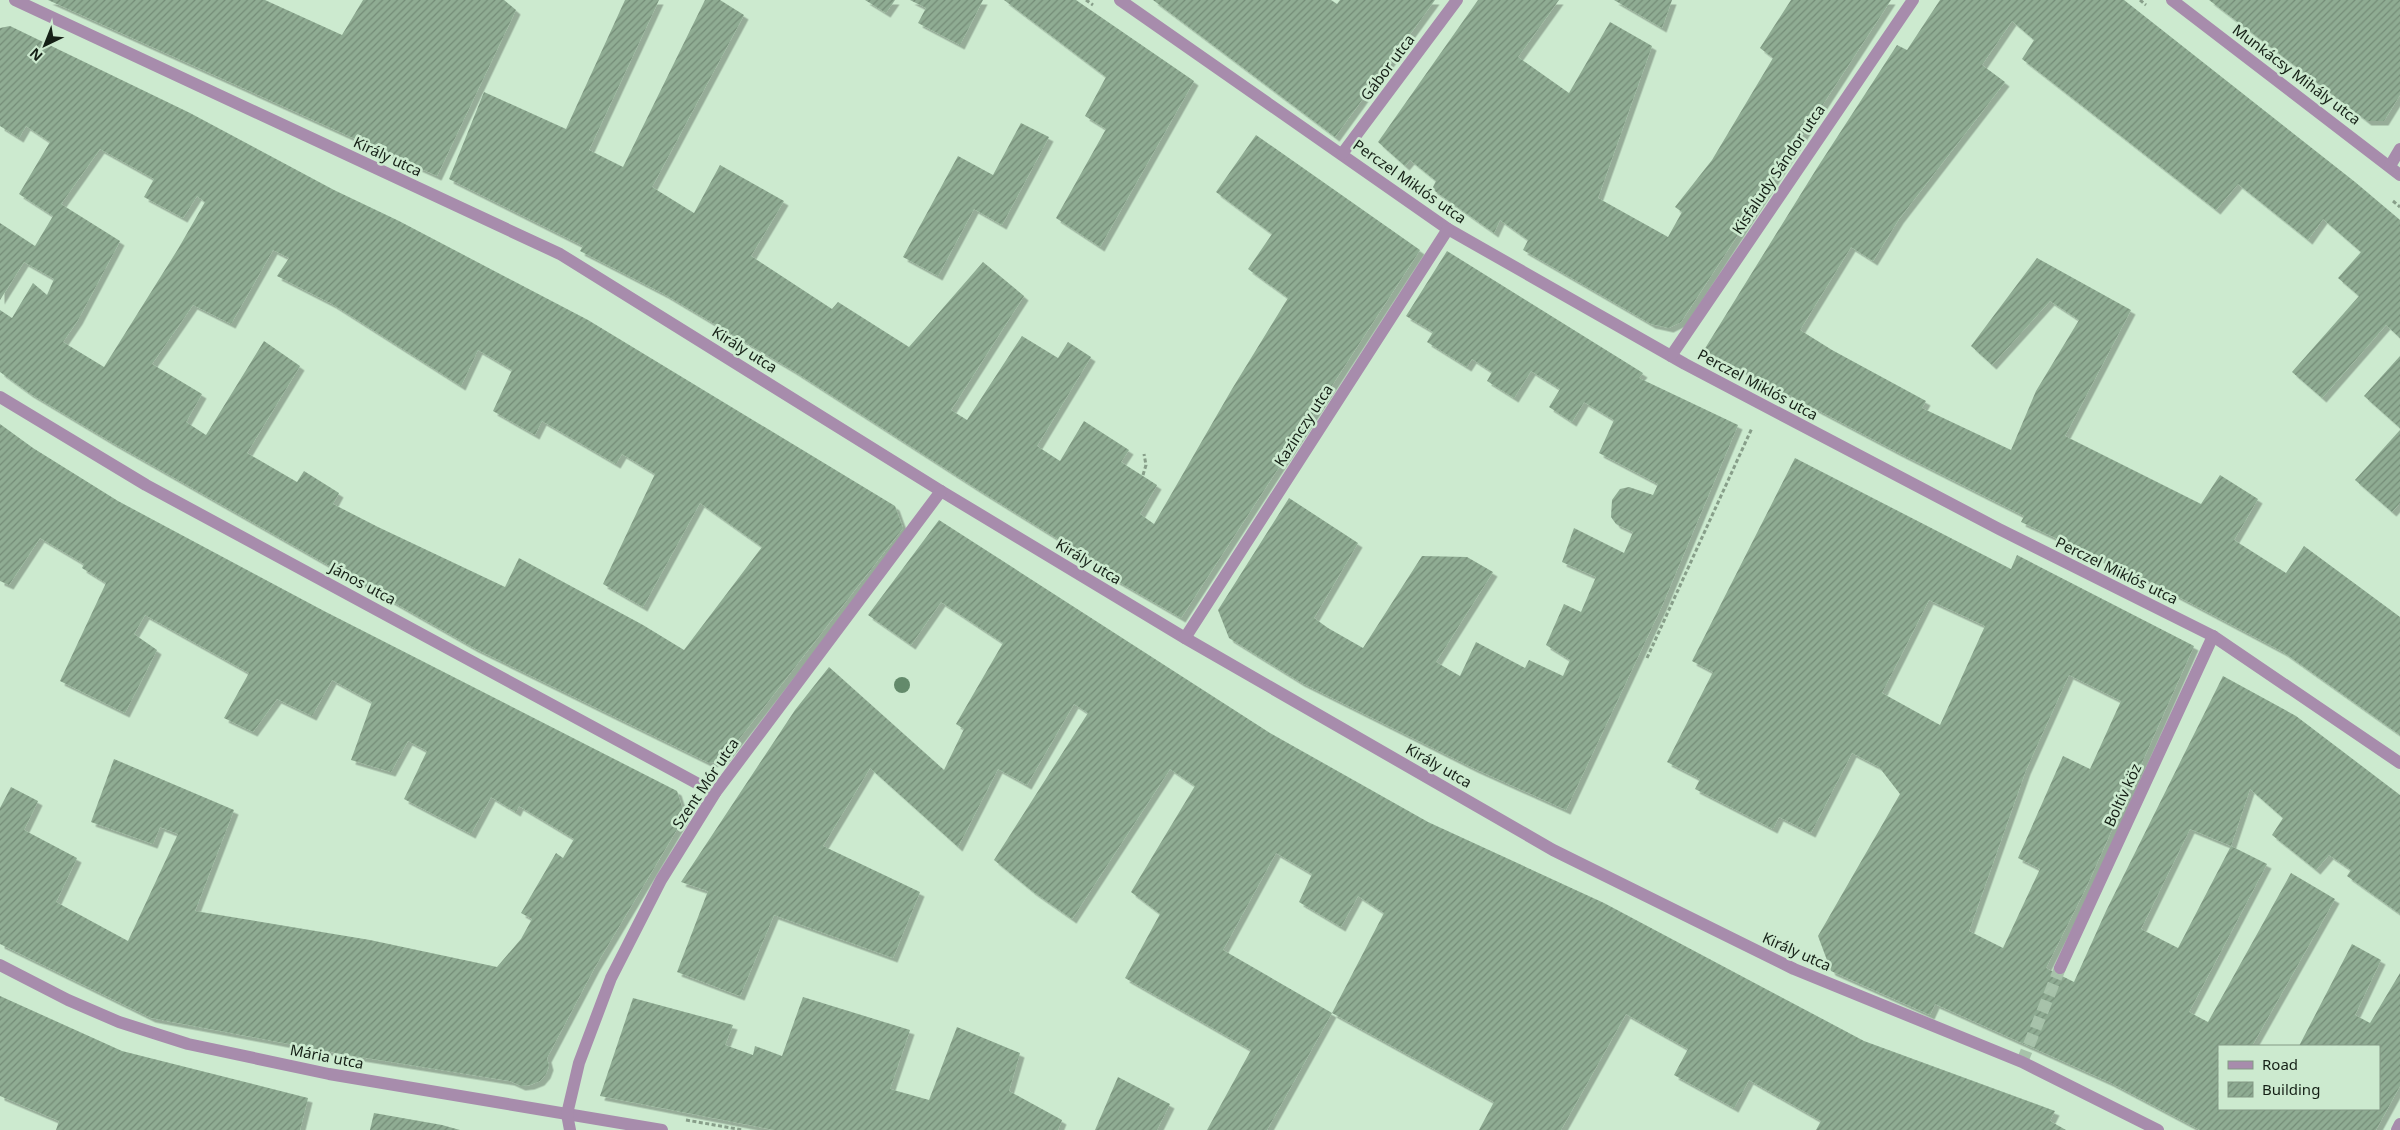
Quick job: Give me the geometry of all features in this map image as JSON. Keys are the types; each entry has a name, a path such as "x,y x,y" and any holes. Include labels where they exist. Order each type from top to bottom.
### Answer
{"street":[{"name":"Király utca","path":"15,0 560,254 941,491 1185,638 1553,850 1794,969 2022,1062 2158,1130"},
{"name":"Perczel Miklós utca","path":"1120,0 1448,229 1671,356 1999,529 2213,636 2400,763"},
{"name":"Gábor utca","path":"1342,154 1457,0"},
{"name":"Kisfaludy Sándor utca","path":"1671,356 1913,0"},
{"name":"Munkácsy Mihály utca","path":"2172,0 2400,175"},
{"path":"2390,166 2400,148"},
{"name":"Kazinczy utca","path":"1185,638 1448,229"},
{"name":"János utca","path":"0,397 146,485 715,793"},
{"name":"Szent Mór utca","path":"570,1130 567,1114 579,1063 611,978 661,880 715,793 941,491"},
{"name":"Boltív köz","path":"2060,968 2213,636"},
{"name":"Mária utca","path":"0,965 68,1000 119,1022 188,1044 329,1074 662,1130"},
{"path":"2397,1130 2400,1124"}],"path":[{"path":"1143,475 1146,465 1144,454"},
{"path":"1648,658 1740,458"}],"building":[{"path":"48,0 265,0 342,35 363,0 504,0 516,10 437,176"},
{"path":"625,0 659,0 589,150 623,167 705,0 720,0 744,15 652,187 694,213 720,165 784,201 751,256 832,309 838,302 909,347 983,262 1024,296 951,410 967,420 1022,336 1058,358 1068,342 1091,357 1037,446 1060,461 1084,421 1129,450 1121,462 1157,485 1140,514 1154,524 1232,389 1288,298 1248,269 1272,234 1216,192 1256,135 1420,250 1181,618 1103,573 1106,569 792,370 664,294 580,251 583,246 449,179 484,92 566,129"},
{"path":"865,0 895,0 886,13"},
{"path":"910,0 983,0 960,45 918,23 926,8"},
{"path":"1004,0 1076,0 1194,81 1100,247 1056,218 1106,129 1085,116 1106,77"},
{"path":"1153,0 1331,0 1337,4 1340,0 1435,0 1335,137"},
{"path":"1478,0 1559,0 1518,57 1569,93 1610,22 1652,46 1598,198 1668,237 1682,212 1675,207 1712,160 1773,58 1760,48 1791,0 1891,0 1681,322 1669,328 1651,324 1523,250 1528,240 1500,220 1494,233 1432,189 1436,181 1410,160 1405,166 1378,142"},
{"path":"1614,0 1672,0 1662,28"},
{"path":"1940,0 2124,0 2355,182 2400,220 2400,338 2386,325 2322,398 2292,372 2359,296 2338,278 2361,252 2323,219 2308,240 2238,184 2216,210 2022,59 2034,40 2012,21 1982,65 2005,82 1899,219 1873,261 1851,247 1800,330 1832,350 1926,401 1922,408 2011,450 2036,391 2079,320 2050,301 1992,365 1971,346 2037,258 2131,310 2065,436 2201,504 2220,475 2258,499 2234,540 2286,573 2304,546 2400,617 2400,735 2283,652 2158,586 2021,522 2024,516 1897,452 1704,350 1817,168 1897,45 1907,50"},
{"path":"2209,0 2400,0 2400,95 2384,121 2367,121"},
{"path":"10,26 190,113 334,190 399,221 588,320 895,506 903,528 722,761 709,763 474,648 111,442 29,393 0,372 0,310 12,318 33,283 47,295 54,279 24,262 0,300 0,223 35,246 53,216 19,194 50,142 26,126 19,138 0,126 0,28","holes":["100,149 154,179 144,197 183,218 197,196 205,202 178,249 104,367 63,342 78,320 120,241 61,204","273,250 289,258 277,276 332,304 461,386 478,350 512,370 493,411 535,435 542,421 616,464 622,454 655,474 603,584 643,607 700,503 762,547 684,650 643,625 519,558 505,587 333,504 339,493 304,471 297,482 247,453 300,366 264,341 206,435 186,422 202,394 152,364 193,305 231,324"]},
{"path":"1021,123 1049,137 1002,225 974,209 938,276 903,257 958,156 993,175"},
{"path":"1447,251 1643,373 1639,378 1738,425 1662,606 1566,810 1473,768 1300,682 1229,638 1218,610 1289,498 1358,543 1314,618 1328,628 1363,648 1422,556 1467,557 1493,572 1436,662 1460,676 1476,642 1525,668 1529,660 1563,676 1570,660 1546,645 1564,604 1581,612 1596,577 1562,562 1574,528 1624,553 1633,532 1616,524 1611,517 1612,500 1620,489 1629,487 1653,495 1658,484 1599,453 1614,420 1584,402 1572,422 1549,407 1560,389 1531,371 1514,398 1487,381 1492,372 1472,359 1467,367 1427,342 1433,332 1406,316"},
{"path":"2400,356 2400,428 2364,396"},
{"path":"0,424 33,448 118,501 324,611 677,791 685,816 595,967 547,1058 549,1066 546,1074 540,1081 521,1086 510,1081 347,1055 151,1018 0,944 0,808 11,787 38,801 24,830 77,858 56,902 128,941 178,834 160,827 153,844 91,822 114,759 234,810 195,911 370,940 497,967 521,939 532,919 521,913 556,853 563,858 574,839 519,806 516,812 491,797 471,834 404,799 427,751 408,741 391,772 351,760 372,702 332,680 312,716 277,699 253,732 224,718 249,673 145,615 134,634 157,650 125,713 60,681 106,583 82,568 84,564 40,538 9,585 0,581"},
{"path":"2400,430 2400,503 2392,512 2355,480"},
{"path":"1795,458 2011,569 2017,555 2194,646 2086,888 2046,968 2074,982 2106,911 2223,676 2296,716 2400,795 2400,914 2347,876 2351,870 2329,855 2316,870 2272,835 2283,818 2250,789 2231,846 2267,864 2189,1012 2208,1022 2291,873 2335,899 2253,1045 2218,1045 2218,1110 2380,1110 2380,1045 2300,1045 2352,944 2381,960 2355,1015 2370,1023 2400,973 2400,1086 2376,1130 2200,1130 2109,1082 1935,1004 1930,1015 1831,971 1818,936 1900,794 1879,767 1852,753 1811,833 1779,817 1773,829 1695,789 1700,779 1667,762 1713,672 1692,661","holes":["1929,600 1985,626 1940,725 1882,693","2069,675 2121,701 2090,769 2063,756 2018,858 2040,869 2003,948 1969,931 2026,770","2190,829 2231,846 2178,948 2141,929"]},
{"path":"939,520 1270,733 1428,822 1604,903 1864,1041 2055,1111 2050,1121 2066,1130 1816,1130 1821,1121 1749,1080 1734,1108 1674,1075 1688,1049 1626,1014 1561,1130 1479,1130 1494,1102 1332,1013 1267,1130 1207,1130 1251,1050 1125,978 1160,914 1131,892 1195,786 1170,769 1072,919 1032,891 994,860 1088,713 1074,704 1027,785 998,769 958,847 870,768 823,846 920,892 893,958 774,915 740,996 677,972 708,891 681,882 795,710 829,667 944,770 964,729 956,724 1003,643 941,602 911,645 868,615","holes":["1276,853 1312,874 1299,902 1341,927 1358,896 1384,913 1332,1013 1223,950"]},
{"path":"0,996 122,1051 308,1098 300,1130 56,1130 59,1121 0,1096"},
{"path":"803,997 910,1030 890,1089 929,1100 957,1027 1020,1053 1009,1091 1062,1120 1058,1130 774,1130 600,1096 633,998 733,1025 725,1045 753,1055 755,1046 782,1056"},
{"path":"1118,1077 1170,1104 1157,1130 1095,1130"},
{"path":"374,1113 442,1125 460,1130 370,1130"}],"tunnel":[{"path":"2022,1062 2060,968"}]}
